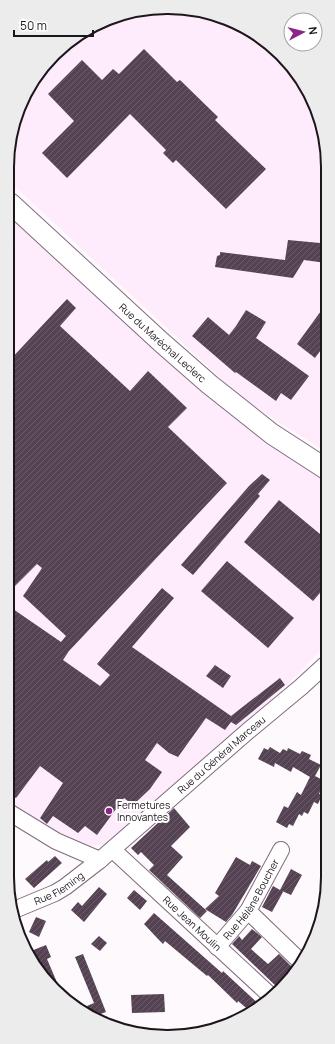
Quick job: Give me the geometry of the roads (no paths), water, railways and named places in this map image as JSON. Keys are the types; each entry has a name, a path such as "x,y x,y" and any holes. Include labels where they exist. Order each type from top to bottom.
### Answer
{"main road":[{"name":"Rue du Maréchal Leclerc","path":"14,207 161,342 209,384 272,434 321,466"}],"street":[{"name":"Rue du Général Marceau","path":"100,860 248,731 301,687 321,668"},
{"path":"14,815 56,841 100,860"},
{"name":"Rue Jean Moulin","path":"113,850 268,993"},
{"name":"Rue Hélène Boucher","path":"217,947 248,911 281,850"},
{"name":"Rue Fleming","path":"17,908 60,890 100,860"},
{"path":"248,911 297,958"}],"place":[{"name":"Fermetures Innovantes","path":"109,811"}]}
